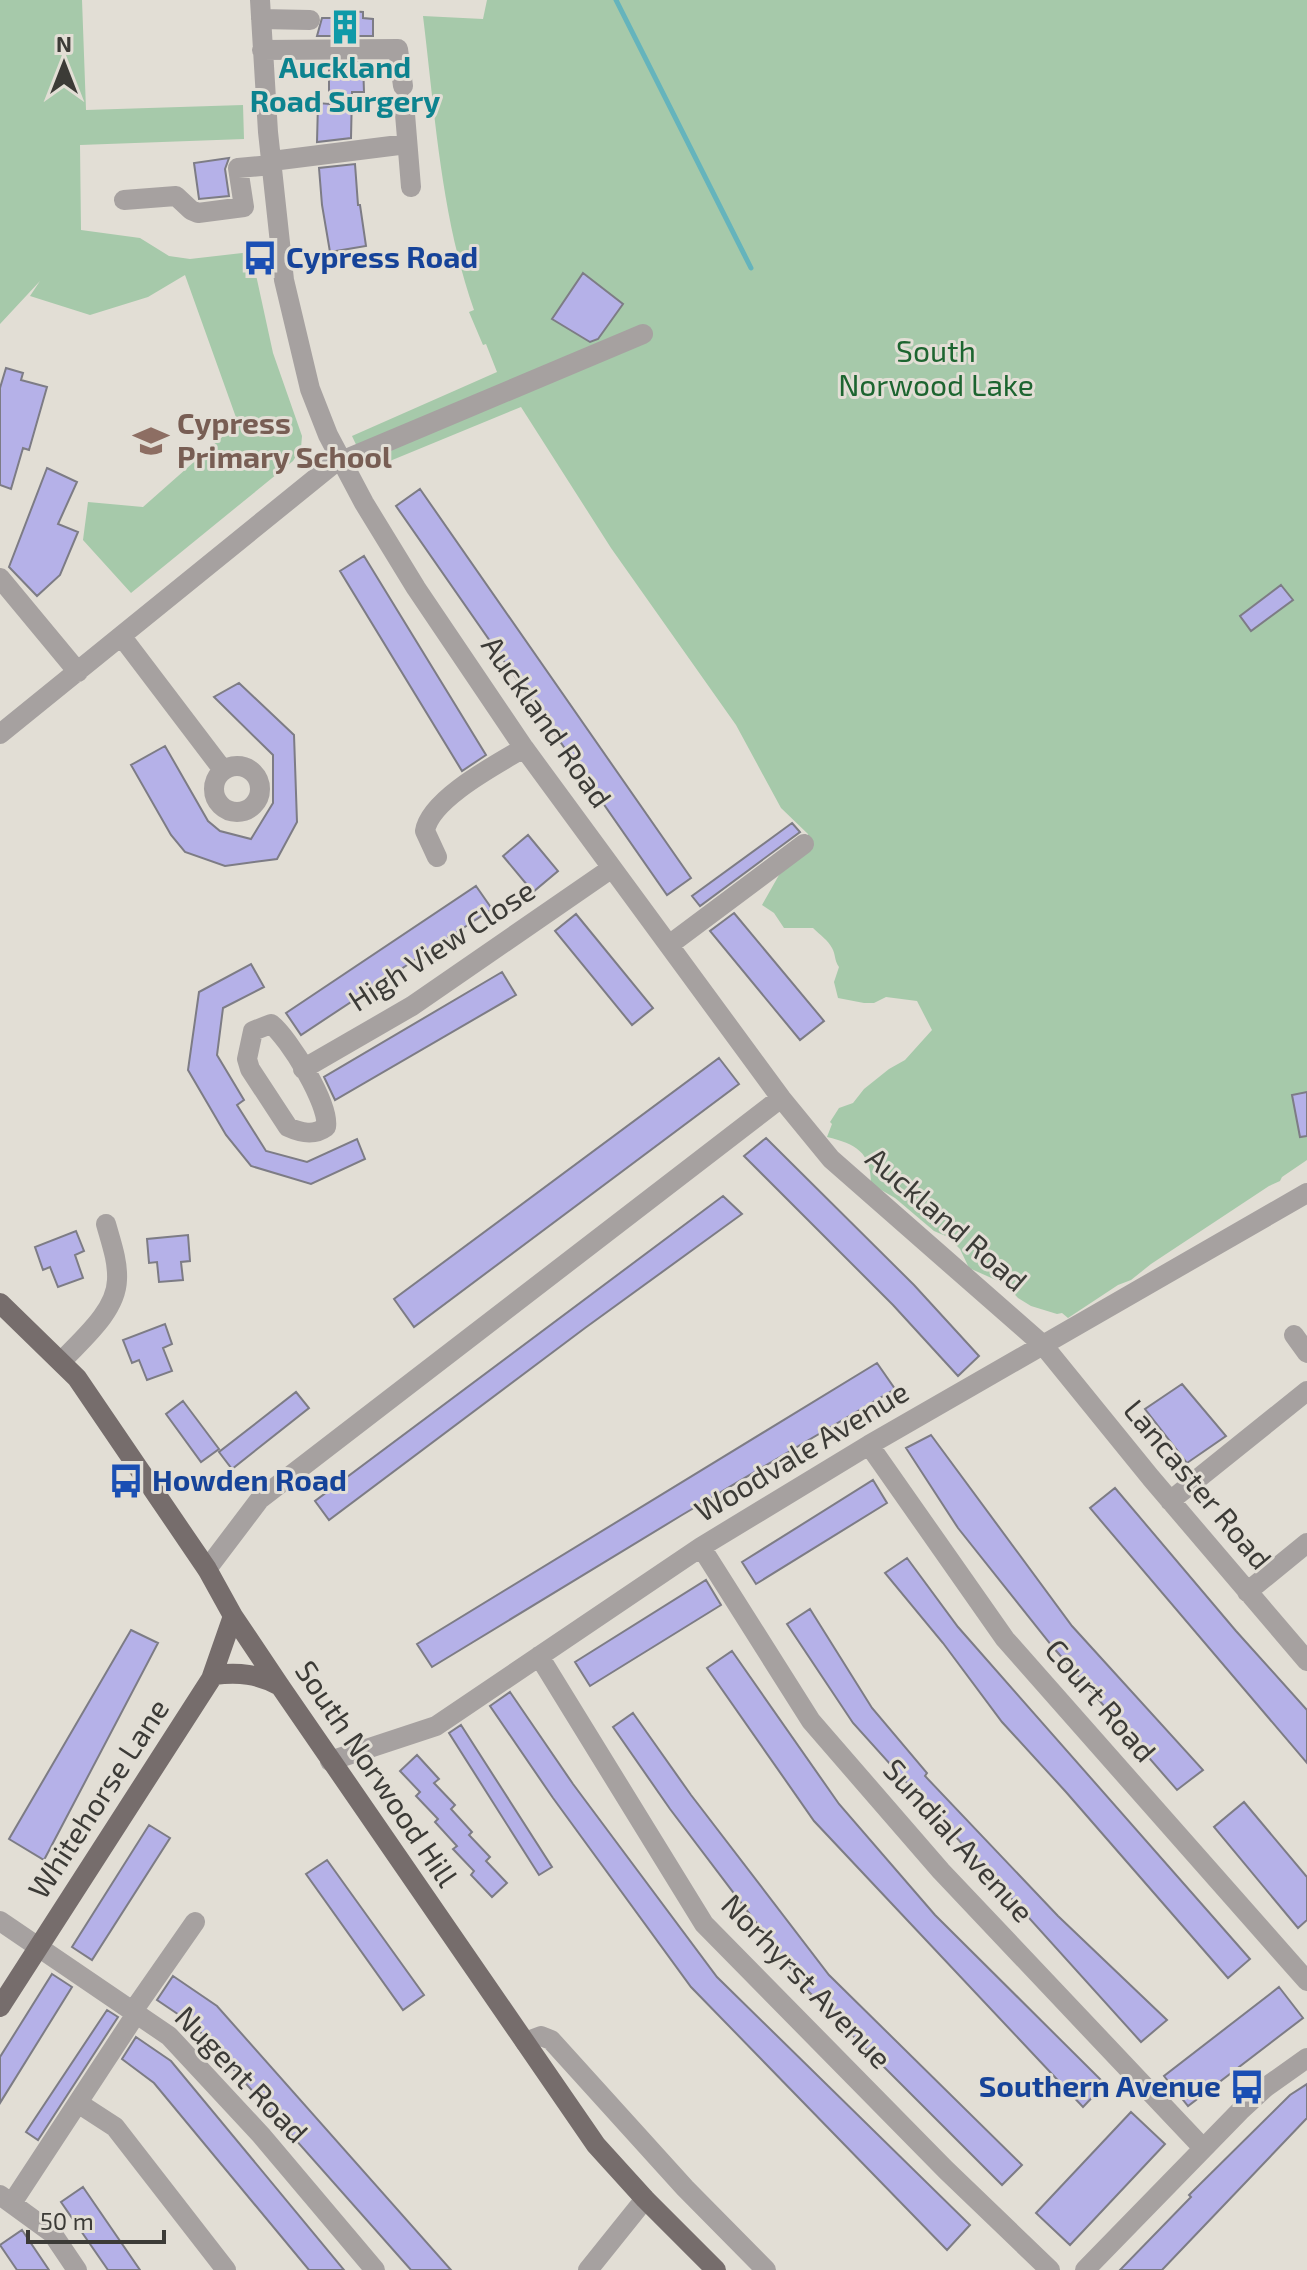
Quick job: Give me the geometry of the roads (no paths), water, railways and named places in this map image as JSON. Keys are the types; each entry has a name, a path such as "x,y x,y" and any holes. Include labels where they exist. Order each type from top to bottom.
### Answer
{"main road":[{"name":"South Norwood Hill","path":"0,1303 77,1378 207,1569 233,1616 330,1761 596,2145 716,2270"},
{"name":"Whitehorse Lane","path":"0,2007 214,1675 233,1616"},
{"path":"214,1675 235,1673 263,1676 280,1686"}],"street":[{"path":"260,10 310,20"},
{"name":"Auckland Road","path":"260,10 284,280 293,324 316,409 364,503 416,588 524,748 781,1098 831,1159 1043,1345"},
{"path":"262,50 398,49 403,86"},
{"path":"405,114 411,187"},
{"path":"124,200 176,196 198,213 244,207 238,168 407,144"},
{"path":"0,734 332,465 643,334"},
{"path":"0,578 78,672"},
{"path":"122,637 223,770"},
{"path":"437,857 425,831 432,815 449,797 524,748"},
{"path":"669,945 804,844"},
{"name":"High View Close","path":"303,1069 412,1006 612,868"},
{"path":"271,1024 278,1029 303,1069 327,1119 326,1127 320,1132 297,1132 281,1120 250,1069 247,1059 253,1031 271,1024"},
{"path":"207,1569 260,1499 781,1098"},
{"name":"Woodvale Avenue","path":"330,1761 436,1726 701,1547 869,1445 1307,1193"},
{"path":"61,1362 107,1310 116,1291 116,1263 106,1224"},
{"path":"1294,1335 1307,1353"},
{"name":"Lancaster Road","path":"1043,1345 1170,1501 1307,1661"},
{"path":"1170,1501 1307,1391"},
{"name":"Court Road","path":"869,1445 1005,1639 1307,1981"},
{"path":"1247,1592 1307,1543"},
{"name":"Sundial Avenue","path":"701,1547 811,1721 941,1871 1203,2148"},
{"name":"Norhyrst Avenue","path":"539,1656 704,1924 946,2170 1050,2270"},
{"name":"Nugent Road","path":"0,1921 169,2036 261,2135 375,2270"},
{"path":"77,2270 52,2233 6,2199 78,2103 195,1922"},
{"path":"525,2042 541,2036 551,2040 685,2188 766,2270"},
{"path":"1085,2270 1266,2087 1307,2058"},
{"path":"78,2103 115,2127 226,2270"},
{"path":"588,2270 645,2199"}],"waterway":[{"path":"616,0 751,268"}],"place":[{"name":"Auckland Road Surgery","path":"345,27"},
{"name":"Cypress Road","path":"260,258"},
{"name":"Cypress Primary School","path":"151,441"},
{"name":"Howden Road","path":"126,1481"},
{"name":"Southern Avenue","path":"1247,2087"}],"park label":[{"name":"South Norwood Lake","path":"936,369"}]}
